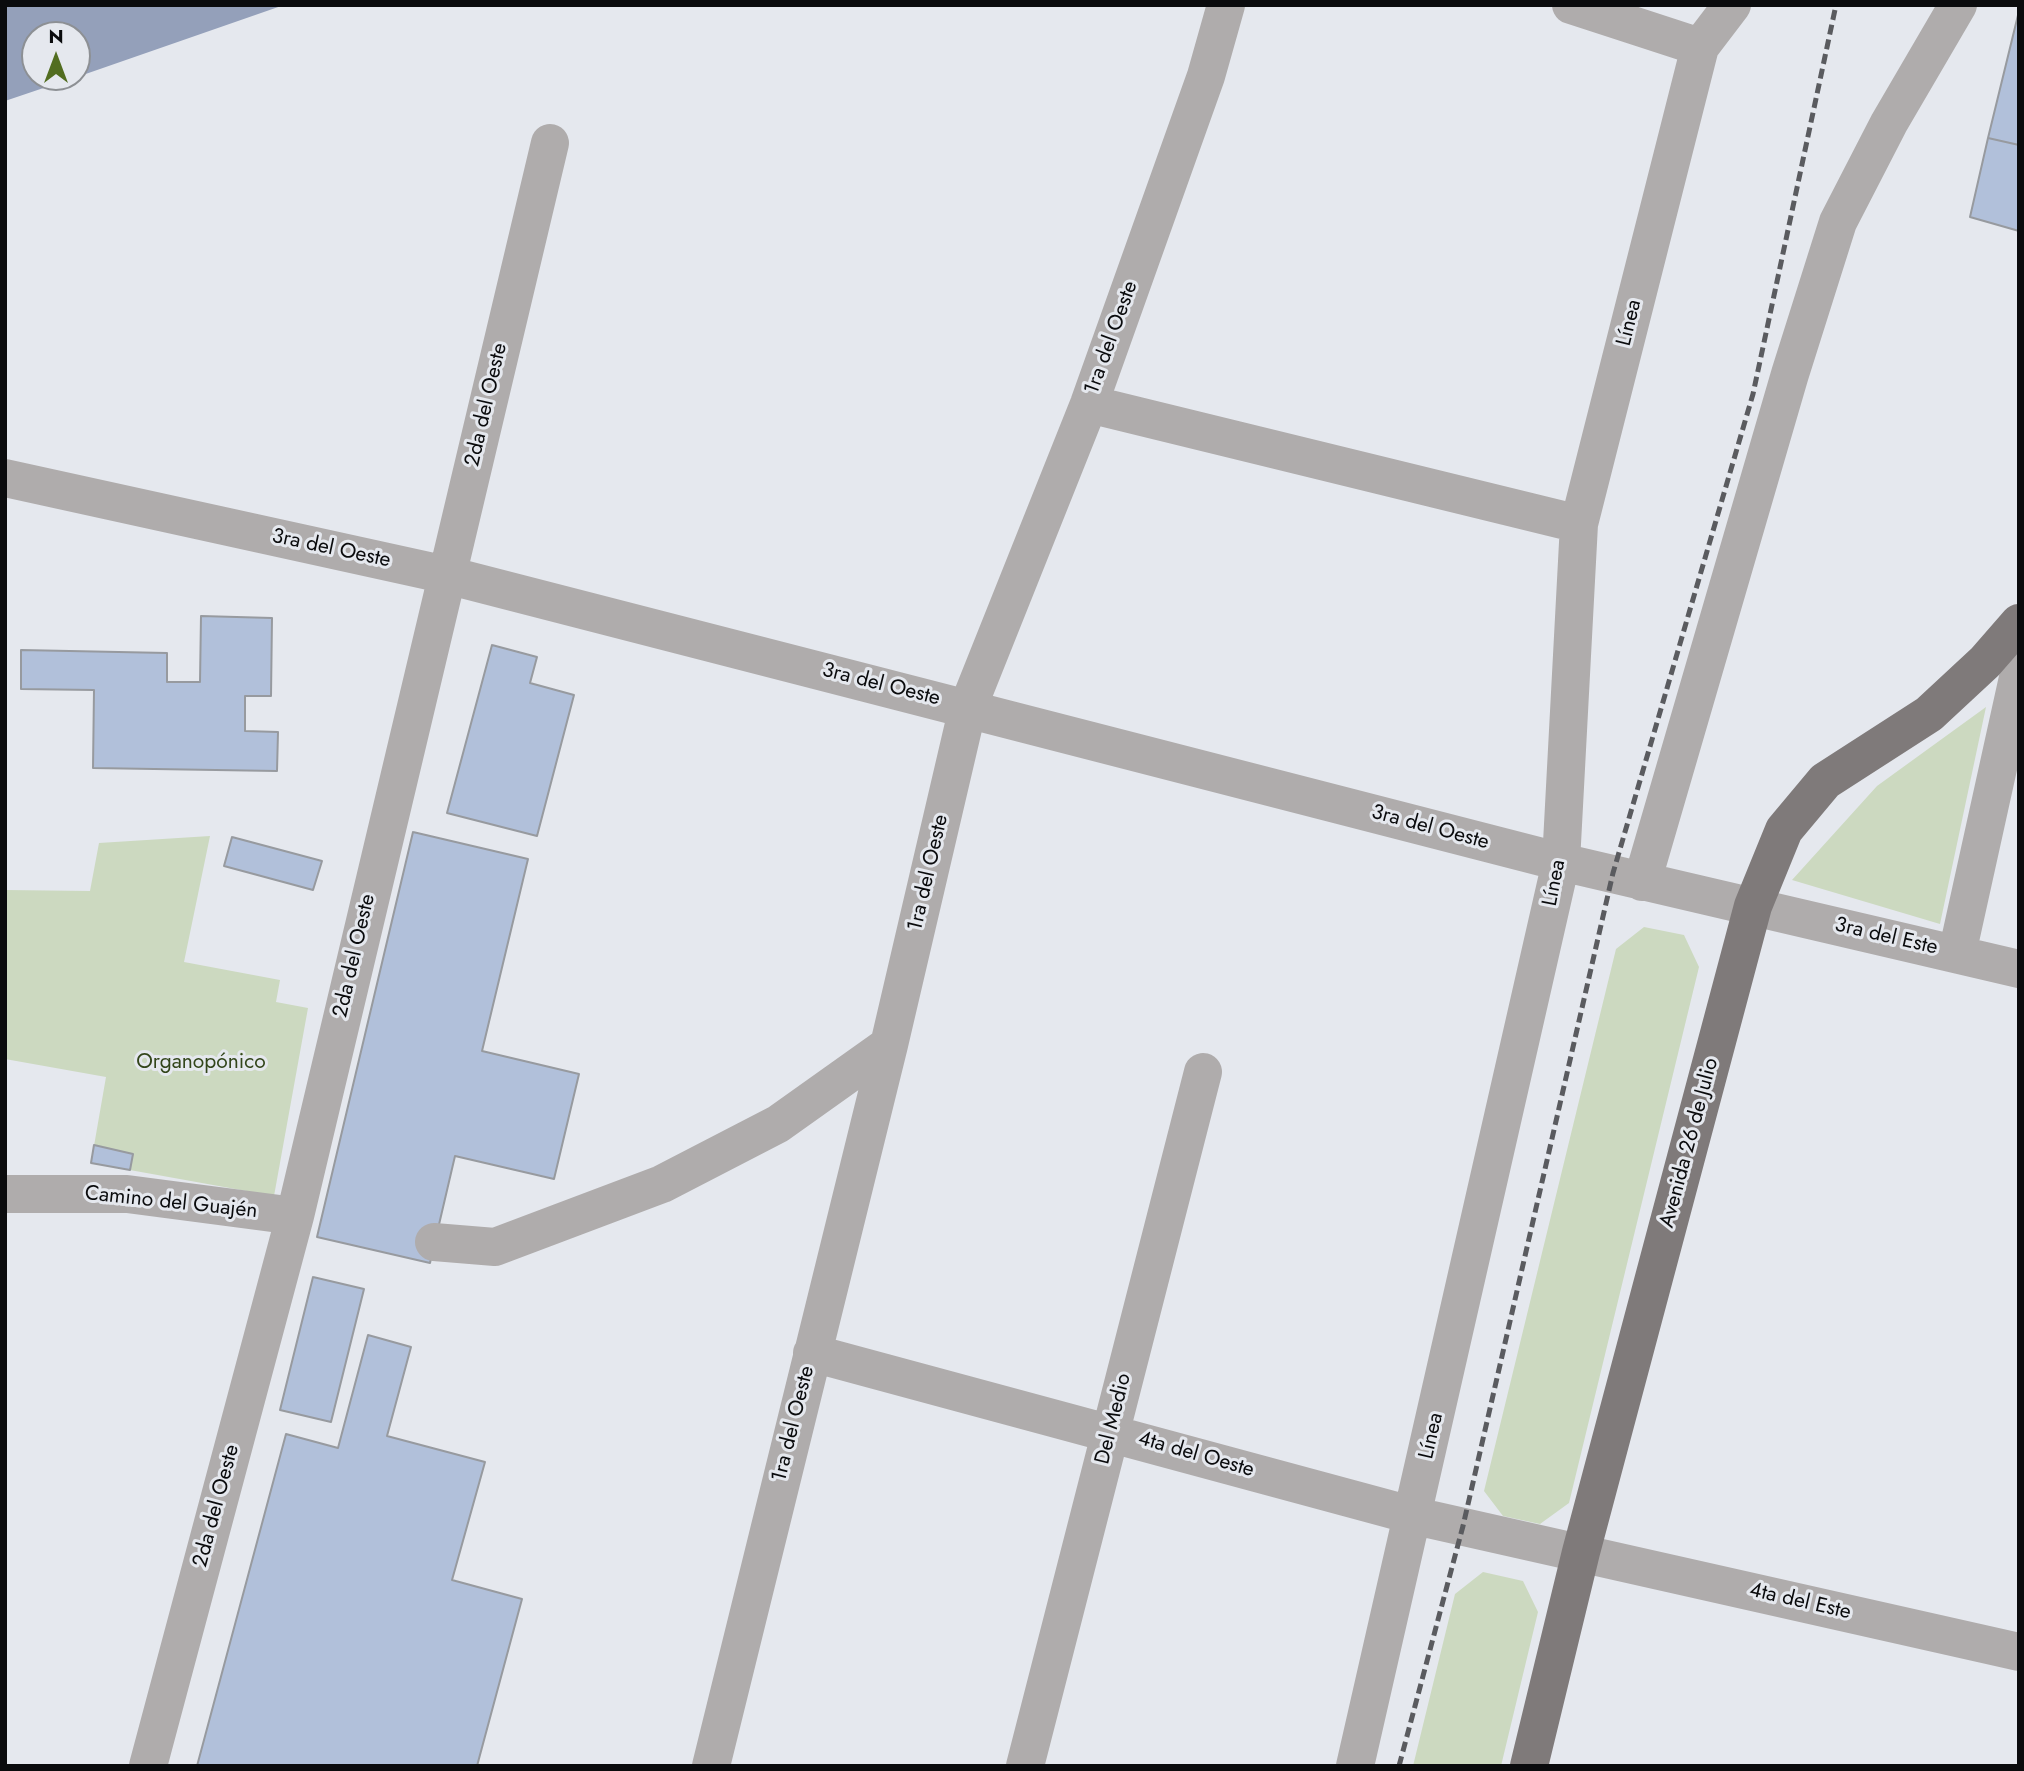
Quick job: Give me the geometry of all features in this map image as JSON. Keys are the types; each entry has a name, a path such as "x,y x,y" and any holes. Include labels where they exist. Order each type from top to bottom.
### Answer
{"main road":[{"name":"Avenida 26 de Julio","path":"1529,1766 1581,1552 1754,906 1784,830 1825,781 1929,714 1985,662 2019,623"}],"street":[{"name":"1ra del Oeste","path":"711,1766 889,1045 968,707 1089,404 1206,76 1226,5"},
{"path":"1571,5 1700,47"},
{"name":"Línea","path":"1355,1766 1415,1516 1561,862 1579,524 1700,47 1732,5"},
{"path":"1642,882 1790,374 1838,222 1889,123 1958,5"},
{"name":"2da del Oeste","path":"148,1766 295,1216 550,143"},
{"path":"1089,404 1579,524"},
{"name":"3ra del Oeste","path":"5,478 447,575 968,707 1561,862 1754,906"},
{"path":"1957,954 2019,673"},
{"name":"3ra del Este","path":"1754,906 2019,969"},
{"path":"434,1242 495,1247 662,1184 778,1124 889,1045"},
{"name":"Del Medio","path":"1026,1766 1203,1072"},
{"name":"Camino del Guajén","path":"5,1194 127,1194 295,1216"},
{"name":"4ta del Oeste","path":"812,1353 1111,1431 1415,1516 1581,1552"},
{"name":"4ta del Este","path":"1581,1552 2019,1652"}],"green space":[{"path":"1986,707 1940,924 1792,880 1877,786"},
{"name":"Organopónico","path":"210,836 184,962 280,980 276,1002 308,1008 274,1196 91,1163 106,1077 5,1059 5,890 90,891 99,843"},
{"path":"1644,927 1684,935 1699,967 1569,1503 1540,1524 1503,1516 1484,1491 1616,949"},
{"path":"1483,1572 1523,1581 1538,1612 1501,1766 1413,1766 1455,1594"}],"water":[{"path":"5,5 284,5 91,72 91,21 21,21 21,91 35,91 5,101"}],"building":[{"path":"2019,11 2019,145 1988,138"},
{"path":"1988,138 2019,145 2019,231 1970,217"},
{"path":"201,616 272,618 271,696 245,696 245,731 278,732 277,771 93,768 94,690 21,689 21,650 167,653 167,682 200,682"},
{"path":"492,645 537,657 530,683 574,695 537,836 447,813"},
{"path":"413,832 528,859 482,1051 579,1074 554,1179 455,1156 430,1263 317,1237"},
{"path":"232,837 322,861 313,890 224,866"},
{"path":"94,1145 133,1154 130,1170 91,1163"},
{"path":"313,1277 364,1289 331,1422 280,1410"},
{"path":"368,1335 411,1347 387,1436 485,1462 452,1580 522,1599 477,1766 197,1766 286,1434 338,1448"}],"railway":[{"path":"1399,1766 1463,1526 1613,873 1753,394 1836,5"}]}
